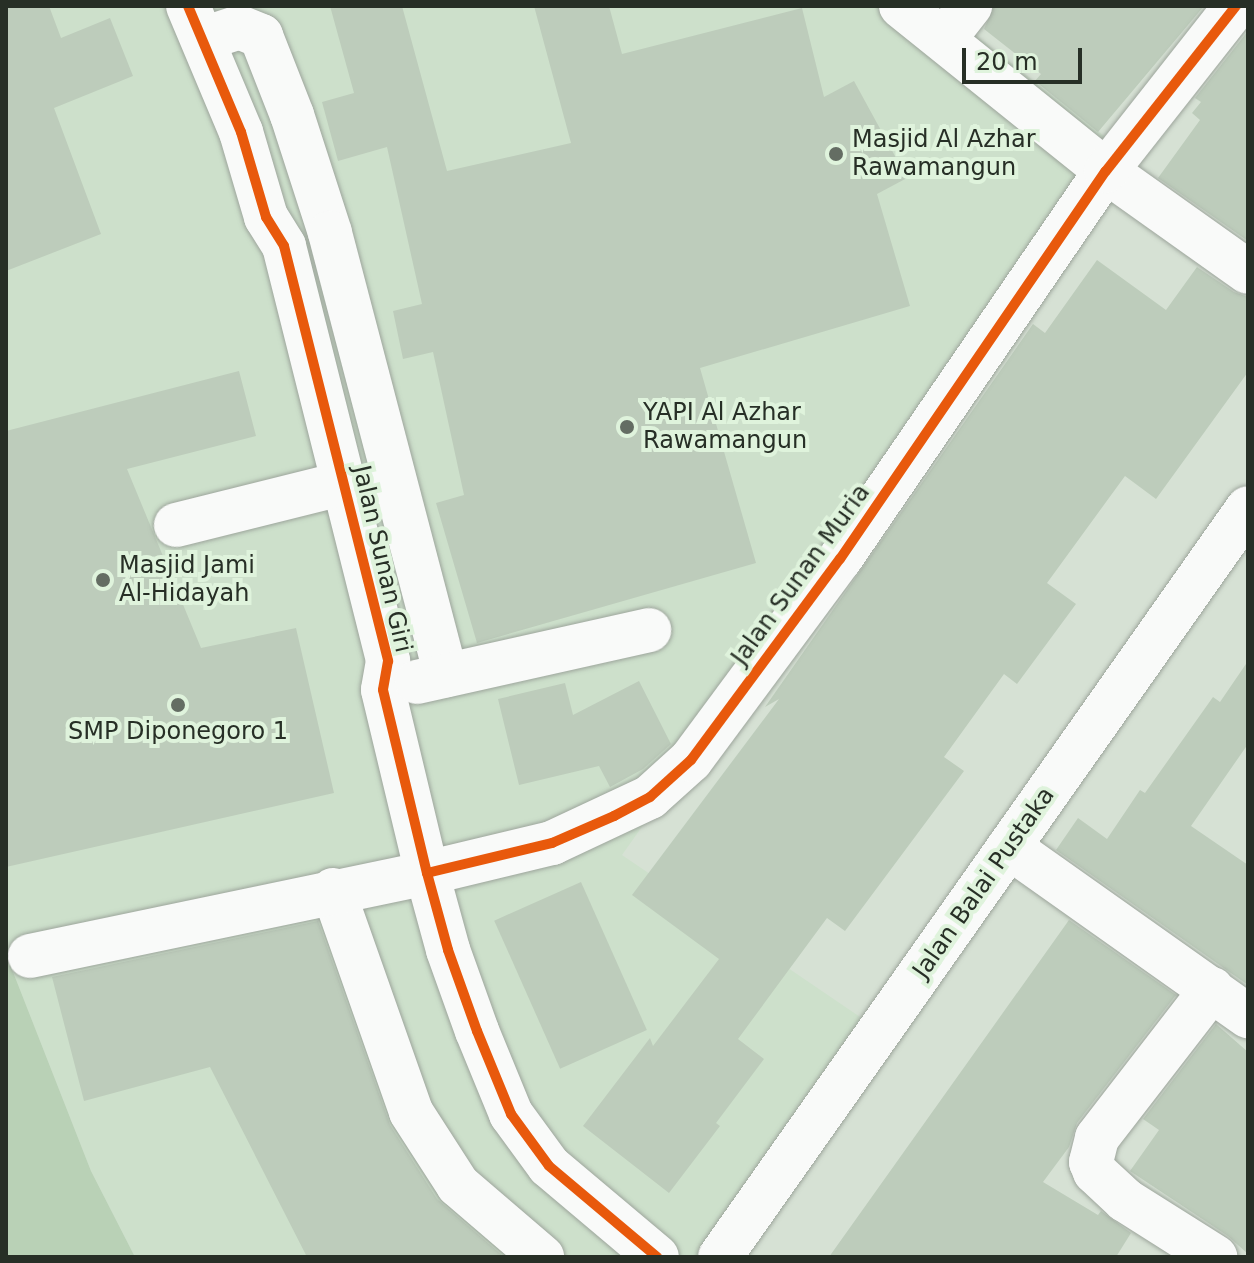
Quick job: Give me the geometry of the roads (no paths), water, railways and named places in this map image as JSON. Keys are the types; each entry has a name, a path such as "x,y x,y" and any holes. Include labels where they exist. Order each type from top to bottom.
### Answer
{"street":[{"path":"901,6 957,22 1106,171 1248,272"},
{"name":"Jalan Sunan Muria","path":"30,956 333,890 427,873 552,843 650,797 691,760 840,559 1106,171 1236,6"},
{"path":"195,22 239,27 261,36 292,115 330,233 446,675"},
{"name":"Jalan Sunan Giri","path":"195,22 241,132 275,231 261,253 333,486 350,559 388,661 383,690 448,950 511,1114 549,1166 657,1257"},
{"path":"241,132 292,115"},
{"path":"275,231 330,233"},
{"path":"176,525 333,486"},
{"name":"Jalan Balai Pustaka","path":"720,1257 1248,508"},
{"path":"350,559 411,538"},
{"path":"383,690 649,630"},
{"path":"1009,847 1248,1016"},
{"path":"333,890 411,1112 458,1185 542,1257"},
{"path":"1212,989 1097,1138 1091,1162 1095,1172 1125,1200 1215,1257"}],"place":[{"name":"Masjid Al Azhar Rawamangun","path":"836,154"},
{"name":"YAPI Al Azhar Rawamangun","path":"627,427"},
{"name":"Masjid Jami Al-Hidayah","path":"103,580"},
{"name":"SMP Diponegoro 1","path":"178,705"}]}
